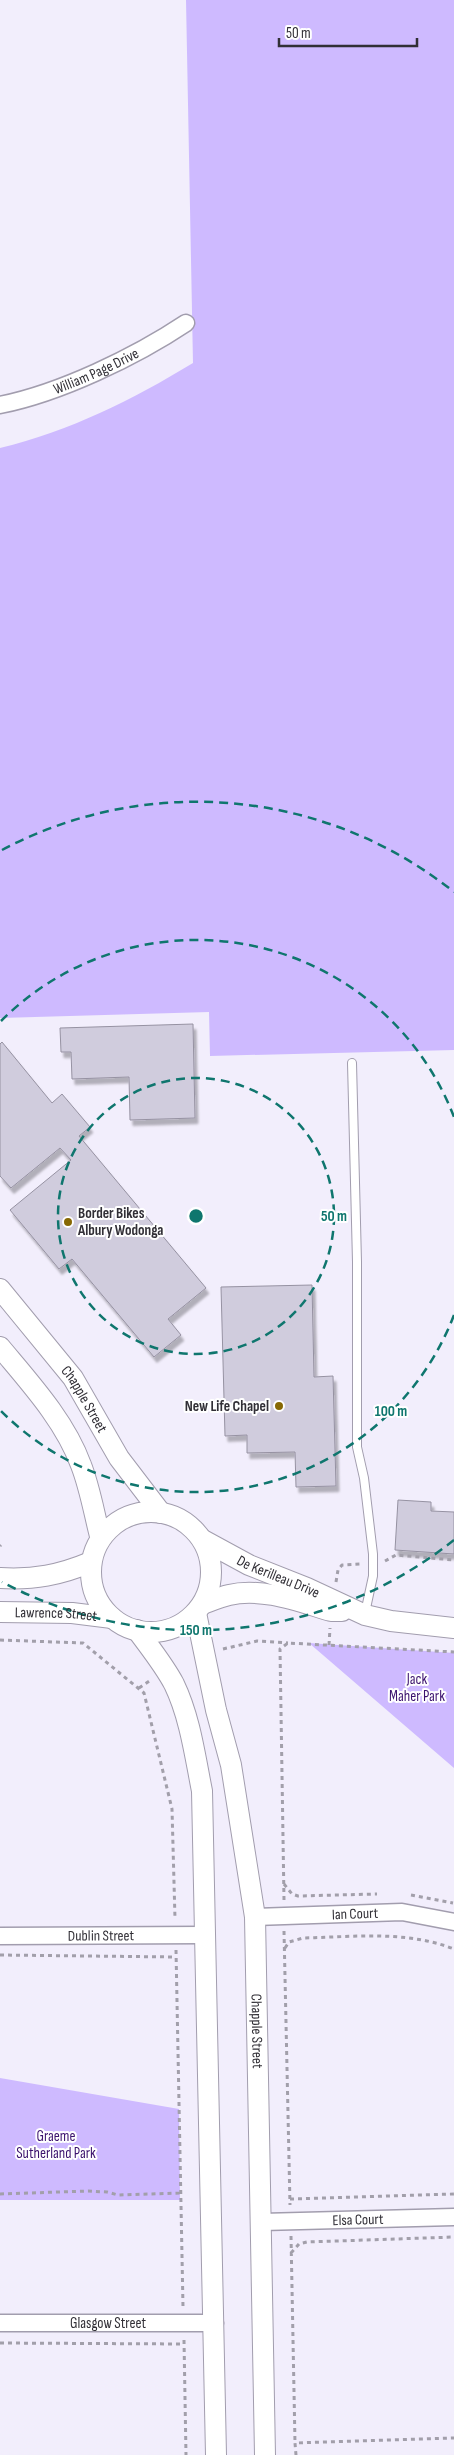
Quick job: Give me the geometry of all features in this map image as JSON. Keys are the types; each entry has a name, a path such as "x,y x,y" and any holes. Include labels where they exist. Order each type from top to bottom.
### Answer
{"street":[{"name":"William Page Drive","path":"0,405 27,400 72,382 151,346 186,323"},
{"name":"Chapple Street","path":"0,1289 73,1378 119,1458 162,1512"},
{"path":"0,1347 41,1396 76,1451 87,1482 100,1536 91,1562 91,1577 94,1593 102,1606 112,1618 137,1630 153,1632 169,1629 183,1622 199,1608 211,1576 208,1551 192,1527 178,1517 162,1512 142,1512 124,1518 100,1536"},
{"name":"De Kerilleau Drive","path":"202,1540 249,1565 316,1592 360,1613"},
{"path":"0,1578 41,1578 64,1573 91,1562"},
{"name":"De Kerilleau Drive","path":"199,1608 229,1595 264,1594 331,1611 360,1613 391,1621 454,1628"},
{"name":"Chapple Street","path":"199,1608 216,1710 231,1765 254,1917 262,2222 265,2455"},
{"name":"Lawrence Street","path":"0,1612 72,1613 112,1618"},
{"path":"137,1630 164,1667 175,1686 194,1745 202,1791 204,1935 215,2323 216,2455"},
{"name":"Ian Court","path":"254,1917 402,1912 454,1922"},
{"name":"Dublin Street","path":"0,1936 204,1935"},
{"name":"Elsa Court","path":"262,2222 454,2217"},
{"name":"Glasgow Street","path":"0,2322 215,2323"}],"lane":[{"path":"352,1063 357,1262 357,1447 364,1478 373,1559 373,1576 360,1613"}],"path":[{"path":"0,1640 83,1643 144,1692 172,1809 186,2455"},
{"path":"296,2455 278,1657 280,1649 288,1643 454,1652"},
{"path":"285,1949 289,1942 303,1938 394,1935 429,1940 454,1949"},
{"path":"0,1956 176,1957"},
{"path":"0,2194 88,2191 107,2192 118,2195 181,2193"},
{"path":"290,2199 454,2194"},
{"path":"291,2253 299,2244 307,2242 454,2237"},
{"path":"0,2343 184,2344"},
{"path":"295,2443 454,2438"}],"green space":[{"path":"186,0 454,0 454,1050 210,1056 209,1012 0,1018 0,448 51,433 100,413 147,390 193,363"},
{"name":"Jack Maher Park","path":"309,1643 454,1653 454,1768"},
{"name":"Graeme Sutherland Park","path":"0,2078 179,2109 180,2200 0,2200"}],"building":[{"path":"193,1024 195,1118 130,1120 129,1077 72,1079 71,1052 61,1052 60,1028"},
{"path":"2,1042 52,1103 62,1094 90,1127 79,1136 206,1288 168,1319 181,1335 154,1357 72,1259 59,1269 10,1210 71,1160 60,1148 11,1188 0,1176 0,1044"},
{"name":"New Life Chapel","path":"312,1285 314,1377 333,1376 336,1486 296,1487 295,1452 247,1453 247,1435 225,1436 221,1287"},
{"path":"398,1500 431,1502 431,1511 454,1512 454,1554 395,1550"}],"place":[{"name":"Border Bikes Albury Wodonga","path":"68,1222"},
{"name":"New Life Chapel","path":"279,1406"}]}
